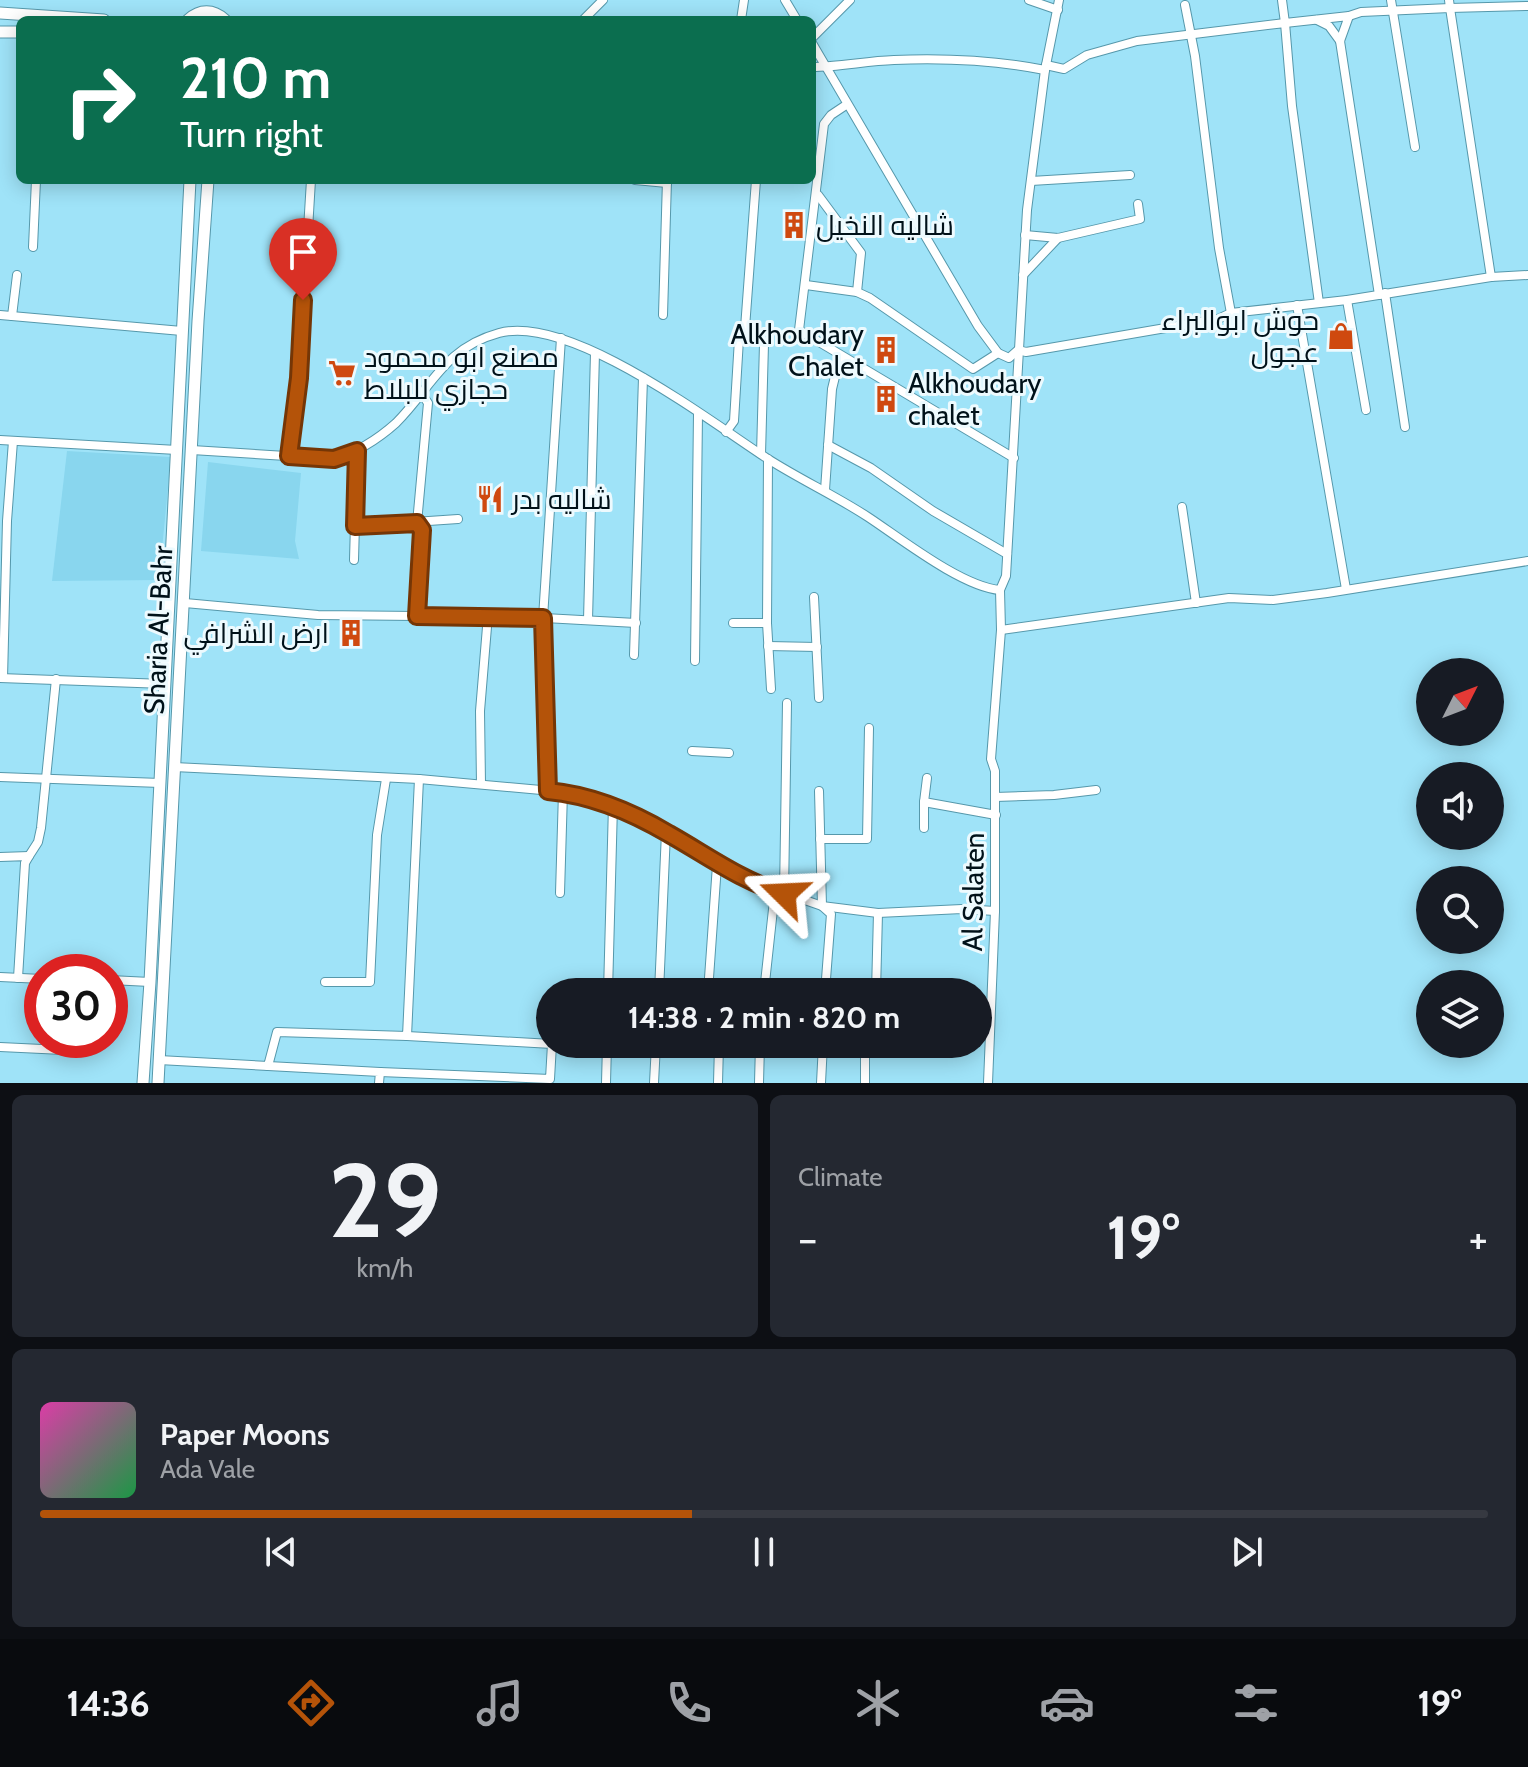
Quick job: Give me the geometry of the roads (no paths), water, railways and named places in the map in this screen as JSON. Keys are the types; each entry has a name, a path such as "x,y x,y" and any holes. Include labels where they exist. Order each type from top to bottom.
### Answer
{"main road":[{"path":"193,16 207,11 220,16"},
{"path":"0,13 45,16"},
{"name":"Sharia Al-Bahr","path":"143,1083 190,184"},
{"name":"Sharia Al-Bahr","path":"158,1083 208,184"},
{"path":"172,541 188,541"}],"street":[{"path":"587,16 603,0"},
{"path":"816,36 850,0"},
{"path":"1029,0 1058,10"},
{"name":"Al Salaten","path":"988,1083 996,815 995,771 991,759 1001,630 1000,590 1006,576 1025,235 1045,67 1059,0"},
{"path":"1282,0 1292,106 1319,303"},
{"path":"1360,0 1361,12"},
{"path":"1391,0 1415,147"},
{"path":"1449,4 1491,277"},
{"path":"816,67 892,60 952,60 1064,69 1087,55 1137,41 1190,37 1361,12 1449,4 1528,6"},
{"path":"1185,5 1231,313"},
{"path":"1340,41 1349,16"},
{"path":"1316,20 1329,26 1340,41 1405,427"},
{"path":"816,48 846,105 978,326 998,353 1009,358 1018,350 1026,352 1218,319 1231,313 1347,300 1491,277 1528,275"},
{"path":"846,105 824,124 799,330 1014,458"},
{"path":"1031,181 1130,175"},
{"path":"33,247 36,184"},
{"path":"289,456 299,378 311,184"},
{"path":"663,315 667,184"},
{"path":"726,432 734,421 739,339 745,328 756,184"},
{"path":"817,194 861,253 857,292"},
{"path":"1025,235 1058,238 1140,219 1138,204"},
{"path":"1023,275 1058,238"},
{"path":"12,316 17,275"},
{"path":"806,285 857,292 870,298 973,369 998,353"},
{"path":"1347,300 1366,410"},
{"path":"1297,305 1346,589"},
{"path":"0,315 182,331"},
{"path":"745,328 764,344 767,623 771,689"},
{"path":"192,450 334,459 357,451 395,423 448,359 463,349 498,333 535,331 561,338 643,378 941,565 988,589 1000,590"},
{"path":"548,791 543,618 561,338"},
{"path":"588,620 595,353"},
{"path":"825,490 832,389 840,356"},
{"path":"634,655 643,378"},
{"path":"417,616 422,530 417,523 428,403 421,393"},
{"path":"695,661 698,414"},
{"path":"0,440 177,450"},
{"path":"13,441 4,521 2,678 165,684"},
{"path":"828,445 871,468 933,511 1007,554"},
{"path":"354,560 357,451"},
{"path":"1182,507 1196,603"},
{"path":"355,526 458,519"},
{"path":"1001,630 1229,598 1273,600 1528,561"},
{"path":"814,597 819,698"},
{"path":"185,603 318,615 488,615 636,623"},
{"path":"481,784 480,711 488,615"},
{"path":"733,623 767,623"},
{"path":"768,646 817,647"},
{"path":"18,978 25,863 38,842 56,679"},
{"path":"766,978 779,892 787,703"},
{"path":"820,839 867,839 869,728"},
{"path":"692,751 729,753"},
{"path":"174,767 419,779 563,792 613,805 666,832 717,865 779,892 822,906 878,913 962,909 995,911"},
{"path":"0,777 160,783"},
{"path":"924,828 927,778"},
{"path":"325,982 370,982 377,835 386,779"},
{"path":"407,1036 419,779"},
{"path":"995,797 1096,790"},
{"path":"819,791 822,906 831,914 826,978"},
{"path":"560,893 563,792"},
{"path":"924,802 996,815"},
{"path":"608,978 613,805"},
{"path":"660,978 666,832"},
{"path":"0,857 29,856"},
{"path":"709,978 717,865"},
{"path":"876,978 878,913"},
{"path":"0,977 24,978"},
{"path":"128,981 150,982"},
{"path":"159,1060 268,1066 380,1072 550,1079 552,1044 277,1032 268,1066"},
{"path":"0,1047 24,1048"},
{"path":"606,1083 607,1058"},
{"path":"654,1083 655,1058"},
{"path":"718,1083 719,1058"},
{"path":"759,1083 760,1058"},
{"path":"821,1083 822,1058"},
{"path":"865,1058 865,1083"},
{"path":"379,1083 380,1072"}],"place":[{"name":"شاليه النخيل","path":"794,225"},
{"name":"حوش ابوالبراء عجول","path":"1341,336"},
{"name":"Alkhoudary Chalet","path":"886,350"},
{"name":"مصنع ابو محمود حجازي للبلاط","path":"342,373"},
{"name":"Alkhoudary chalet","path":"886,399"},
{"name":"شاليه بدر","path":"490,499"},
{"name":"ارض الشرافي","path":"351,633"}]}
